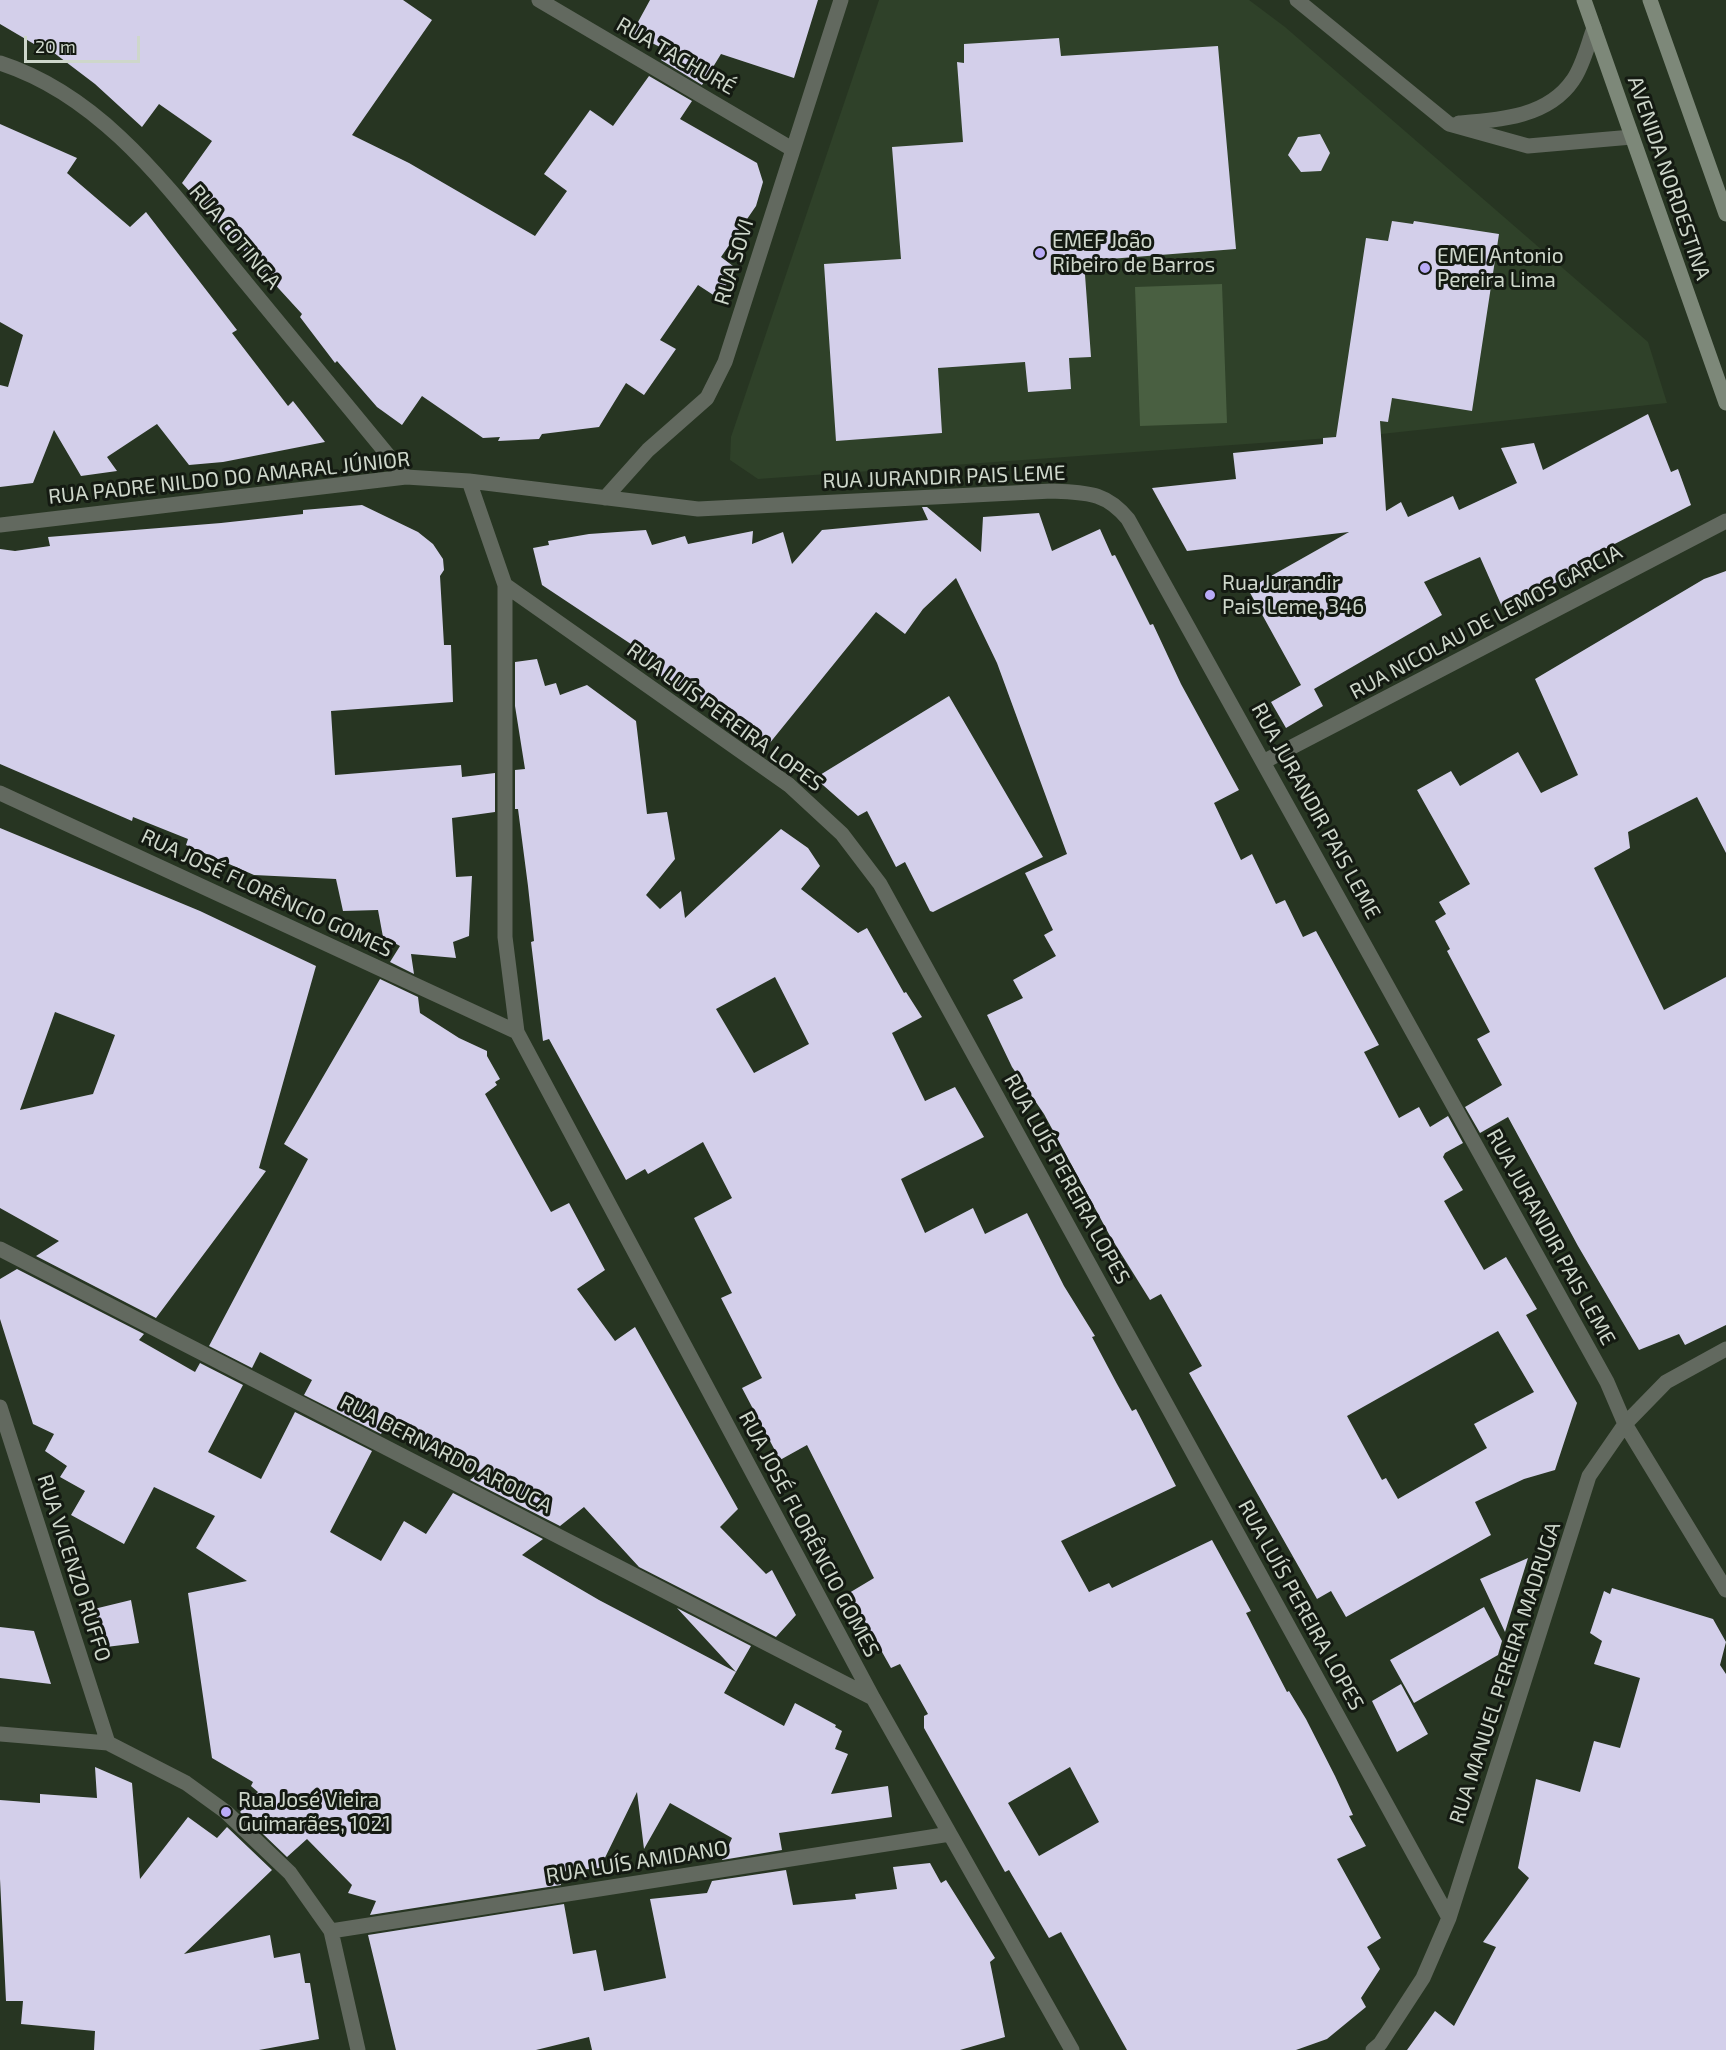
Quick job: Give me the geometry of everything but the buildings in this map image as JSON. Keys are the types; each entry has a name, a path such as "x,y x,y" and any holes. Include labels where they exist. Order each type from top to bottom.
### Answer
{"main road":[{"name":"AVENIDA NORDESTINA","path":"1584,0 1726,403"},
{"name":"AVENIDA NORDESTINA","path":"1650,0 1726,214"}],"street":[{"name":"RUA TACHURÉ","path":"539,0 792,149"},
{"name":"RUA SOVI","path":"605,498 648,450 707,398 725,362 841,0"},
{"path":"1297,0 1449,124 1528,146 1632,137"},
{"path":"1449,124 1493,120 1538,110 1553,101 1574,80 1594,28"},
{"name":"RUA COTINGA","path":"0,63 27,71 94,114 146,163 406,477"},
{"name":"RUA PADRE NILDO DO AMARAL JÚNIOR","path":"0,525 406,477 469,481 605,498"},
{"name":"RUA JOSÉ FLORÊNCIO GOMES","path":"469,481 505,585 505,937 517,1032 873,1698 1072,2050"},
{"name":"RUA JURANDIR PAIS LEME","path":"605,498 698,509 1052,491 1093,493 1119,507 1128,519 1265,761 1607,1382 1625,1424 1726,1590"},
{"name":"RUA NICOLAU DE LEMOS GARCIA","path":"1265,761 1726,520"},
{"name":"RUA LUÍS PEREIRA LOPES","path":"505,585 789,785 842,834 880,884 1449,1918"},
{"name":"RUA JOSÉ FLORÊNCIO GOMES","path":"0,793 517,1032"},
{"name":"RUA BERNARDO AROUCA","path":"0,1249 873,1698"},
{"name":"RUA MANUEL PEREIRA MADRUGA","path":"1373,2050 1380,2044 1423,1978 1449,1918 1589,1476 1625,1424 1666,1382 1726,1349"},
{"name":"RUA VICENZO RUFFO","path":"0,1407 108,1743"},
{"path":"0,1734 108,1743 186,1783 226,1812 290,1873 331,1932 358,2050"},
{"name":"RUA LUÍS AMIDANO","path":"331,1932 950,1834"}],"shaded area":[{"name":"EMEF João Ribeiro de Barros","path":"879,0 1249,0 1285,27 1648,342 1667,403 1372,435 758,479 730,460 731,437"},
{"path":"1222,284 1227,423 1140,426 1135,287"}],"place":[{"name":"EMEF João Ribeiro de Barros","path":"1040,253"},
{"name":"EMEI Antonio Pereira Lima","path":"1425,268"},
{"name":"Rua Jurandir Pais Leme, 346","path":"1210,595"},
{"name":"Rua José Vieira Guimarães, 1021","path":"226,1812"}]}
